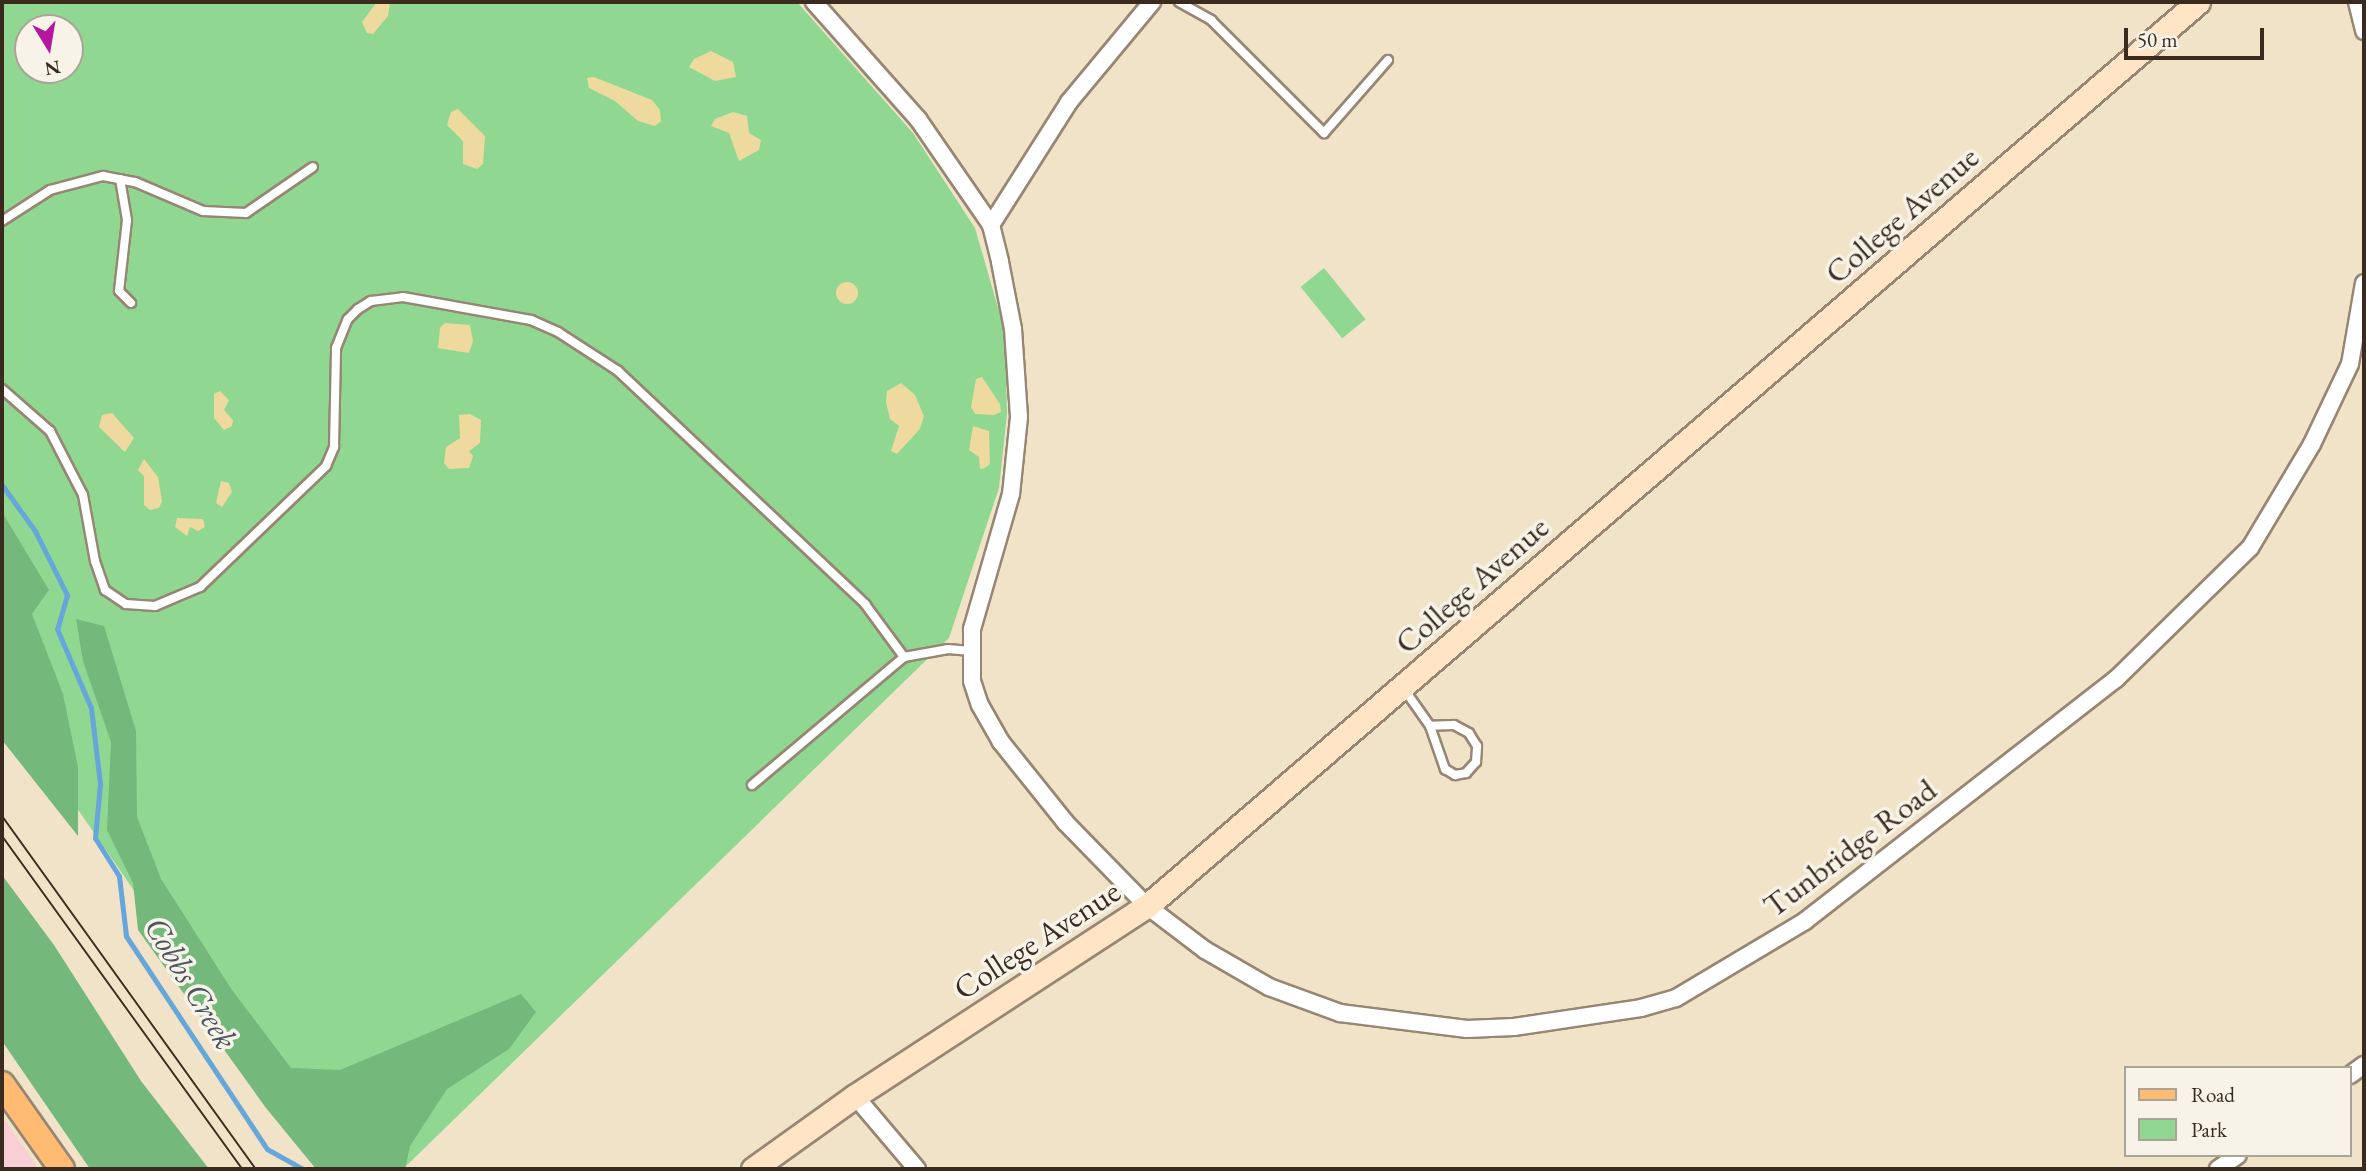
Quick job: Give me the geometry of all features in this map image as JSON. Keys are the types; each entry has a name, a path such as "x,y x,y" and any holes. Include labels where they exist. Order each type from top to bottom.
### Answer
{"main road":[{"name":"College Avenue","path":"753,1169 855,1096 1147,906 2198,2"},
{"path":"2,1084 62,1169"}],"street":[{"path":"814,2 918,119 991,225 1069,102 1152,2"},
{"path":"2357,2 2364,31"},
{"name":"Tunbridge Road","path":"991,225 1013,329 1019,428 1011,494 972,629 971,651 980,705 1001,742 1065,822 1147,906 1205,950 1269,987 1340,1013 1479,1028 1578,1018 1676,998 1805,921 2116,679 2250,548 2312,444 2350,364 2364,284"},
{"path":"855,1096 917,1169"},
{"path":"2218,1169 2235,1157"}],"lane":[{"path":"1179,2 1212,20 1324,133 1388,60"},
{"path":"2,221 50,190 103,176 120,179 203,211 230,215 246,213 313,167"},
{"path":"120,179 127,220 119,291 131,303"},
{"path":"2,389 50,431 83,495 95,561 105,590 126,604 155,606 200,587 326,466 334,447 335,348 348,318 358,309 371,302 403,298 531,320 558,332 618,371 865,604 904,657"},
{"path":"752,785 904,657 948,649 971,651"},
{"path":"1402,687 1430,726 1446,769 1455,775 1465,774 1476,762 1477,746 1469,733 1454,725 1430,726"}],"shaded area":[{"path":"2,1116 39,1169 2,1169"}],"green space":[{"path":"2,2 797,2 913,133 975,228 1005,332 1007,414 999,488 949,638 403,1169 327,1169 2,700"},
{"path":"1324,268 1366,319 1342,338 1301,287"},
{"path":"2,512 49,590 32,614 63,694 78,767 78,836 2,740"},
{"path":"76,619 104,626 136,731 137,817 161,879 232,990 291,1068 340,1070 521,994 536,1012 509,1049 447,1089 410,1146 405,1169 316,1169 266,1108 138,930 133,883 107,830 111,742 83,661"},
{"path":"2,875 54,945 141,1081 209,1169 90,1169 2,1041"}],"sand":[{"path":"377,2 390,2 388,16 373,34 367,33 362,22"},
{"path":"711,51 733,62 736,77 715,81 689,67 694,59"},
{"path":"594,77 652,100 660,110 661,121 655,126 638,121 615,101 589,88 587,78"},
{"path":"458,109 485,136 483,164 477,169 463,164 463,141 447,125 451,112"},
{"path":"733,112 747,116 749,133 761,140 759,150 739,161 729,133 711,126 715,119"},
{"path":"847,282 855,285 858,293 855,301 847,304 839,301 836,293 839,285"},
{"path":"445,323 470,325 473,341 469,353 438,348 440,328"},
{"path":"982,377 1000,404 1001,412 994,415 975,414 971,407 976,379"},
{"path":"901,383 915,395 924,416 920,429 897,454 891,451 899,426 890,419 886,402 887,391"},
{"path":"220,391 229,400 224,410 233,420 232,426 224,430 214,418 214,394"},
{"path":"112,413 134,438 125,452 99,427 102,415"},
{"path":"470,414 481,420 480,443 469,451 473,456 469,468 449,469 444,463 446,447 460,438 459,415"},
{"path":"973,426 989,431 990,464 985,468 980,469 979,457 969,450"},
{"path":"144,459 158,477 162,501 159,508 150,510 144,505 144,476 138,470"},
{"path":"221,481 229,483 232,492 222,507 216,503"},
{"path":"177,518 203,519 205,527 198,531 190,527 187,536 175,527"}],"waterway":[{"name":"Cobbs Creek","path":"2,485 35,531 67,595 57,629 91,708 100,784 95,838 119,876 126,936 267,1149 303,1169"}],"tram line":[{"path":"2,816 256,1169"},
{"path":"2,836 242,1169"}]}
